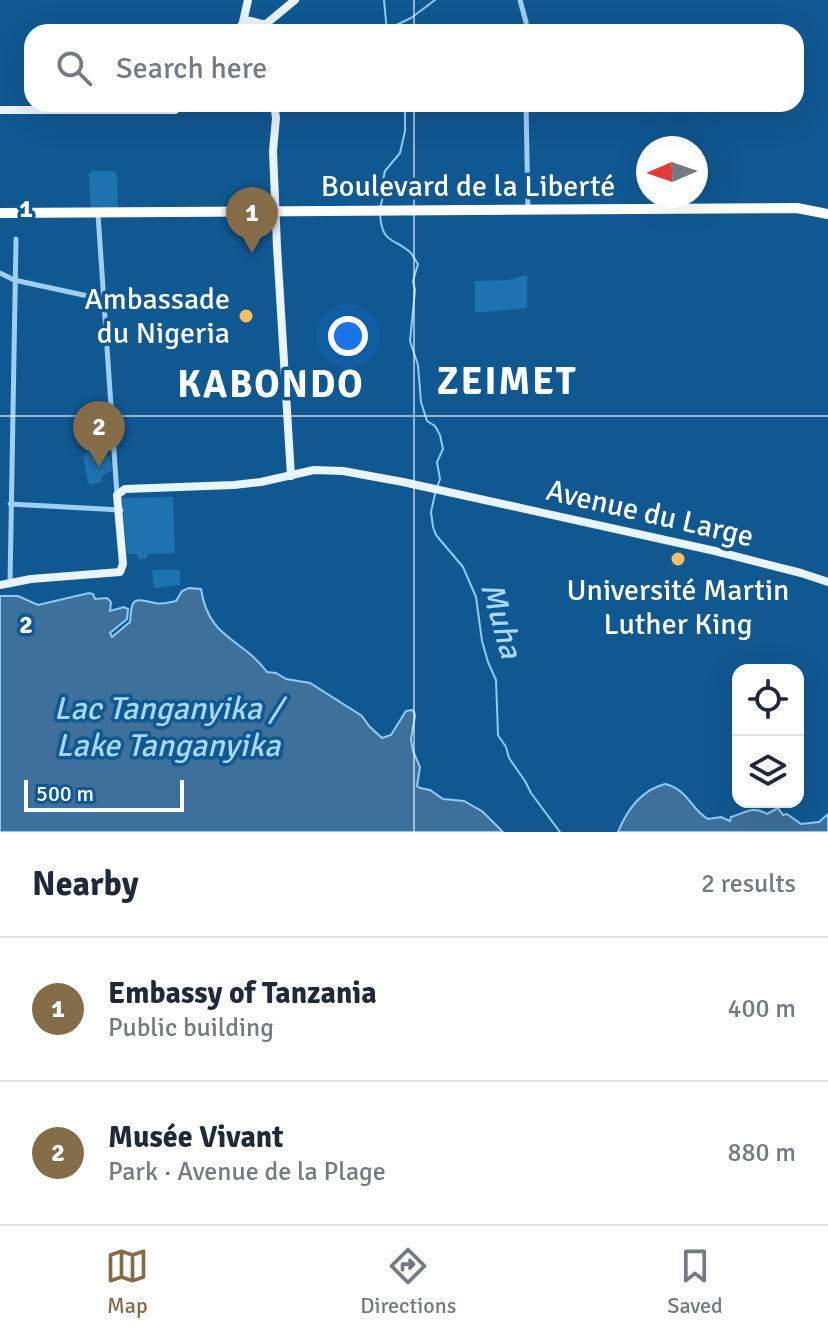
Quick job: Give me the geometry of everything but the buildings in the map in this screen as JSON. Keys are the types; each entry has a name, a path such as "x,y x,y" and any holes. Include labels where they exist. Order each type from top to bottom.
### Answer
{"highway":[{"name":"Boulevard de la Liberté","path":"98,213 797,208 828,214"},
{"path":"0,213 98,213"}],"main road":[{"path":"250,0 250,11 258,24"},
{"path":"243,24 250,0"},
{"path":"262,24 295,0"},
{"path":"0,109 24,109"},
{"path":"276,112 275,156 293,475"},
{"name":"Avenue du Large","path":"120,492 244,484 293,475 336,472 461,495 715,551 828,582"},
{"path":"5,585 121,571 120,492"}],"street":[{"path":"520,0 526,24"},
{"path":"526,112 528,211"},
{"path":"98,213 120,492"},
{"path":"5,585 10,504 16,239"},
{"path":"0,273 16,280 88,296"},
{"path":"116,462 120,492"},
{"path":"10,504 120,510"}],"shaded area":[{"path":"92,171 114,171 117,175 118,209 92,208 89,174"},
{"path":"527,275 527,308 475,313 475,281 509,280"},
{"path":"92,446 107,450 112,470 102,476 101,483 93,485 88,483 83,456"},
{"path":"173,497 175,553 147,554 147,559 138,559 137,554 127,554 122,498"},
{"path":"152,570 180,570 180,585 154,588"}],"water":[{"name":"Lac Tanganyika / Lake Tanganyika","path":"201,589 211,619 267,672 310,683 362,716 382,738 391,735 406,711 412,710 415,716 411,739 420,767 417,786 443,799 464,801 482,811 503,832 0,832 0,596 18,596 38,605 89,593 95,599 107,598 111,602 110,611 124,607 128,609 127,619 110,633 112,637 130,622 133,604 138,600 160,604 176,601 182,591"},
{"path":"665,784 679,790 708,819 721,817 730,821 731,817 749,811 767,814 778,808 783,815 787,814 801,824 819,822 828,814 828,832 618,832 636,802"}],"waterway":[{"name":"Muha","path":"384,0 386,24"},
{"path":"398,24 435,0"},
{"name":"Muha","path":"380,208 385,171 400,153 405,112"},
{"name":"Muha","path":"380,214 386,236 411,253 418,264 413,281 415,290 410,341 418,365 421,402 427,421 435,426 440,435 443,449 437,462 440,479 437,488"},
{"name":"Muha","path":"435,494 431,512 436,535 463,567 476,597 482,641 496,680 498,735 531,793 560,832"}],"place":[{"name":"Embassy of Tanzania","path":"252,253"},
{"name":"Ambassade du Nigeria","path":"246,316"},
{"name":"Musée Vivant","path":"99,467"},
{"name":"Université Martin Luther King","path":"678,559"}],"district":[{"name":"ZEIMET","path":"507,381"},
{"name":"KABONDO","path":"271,384"}]}
